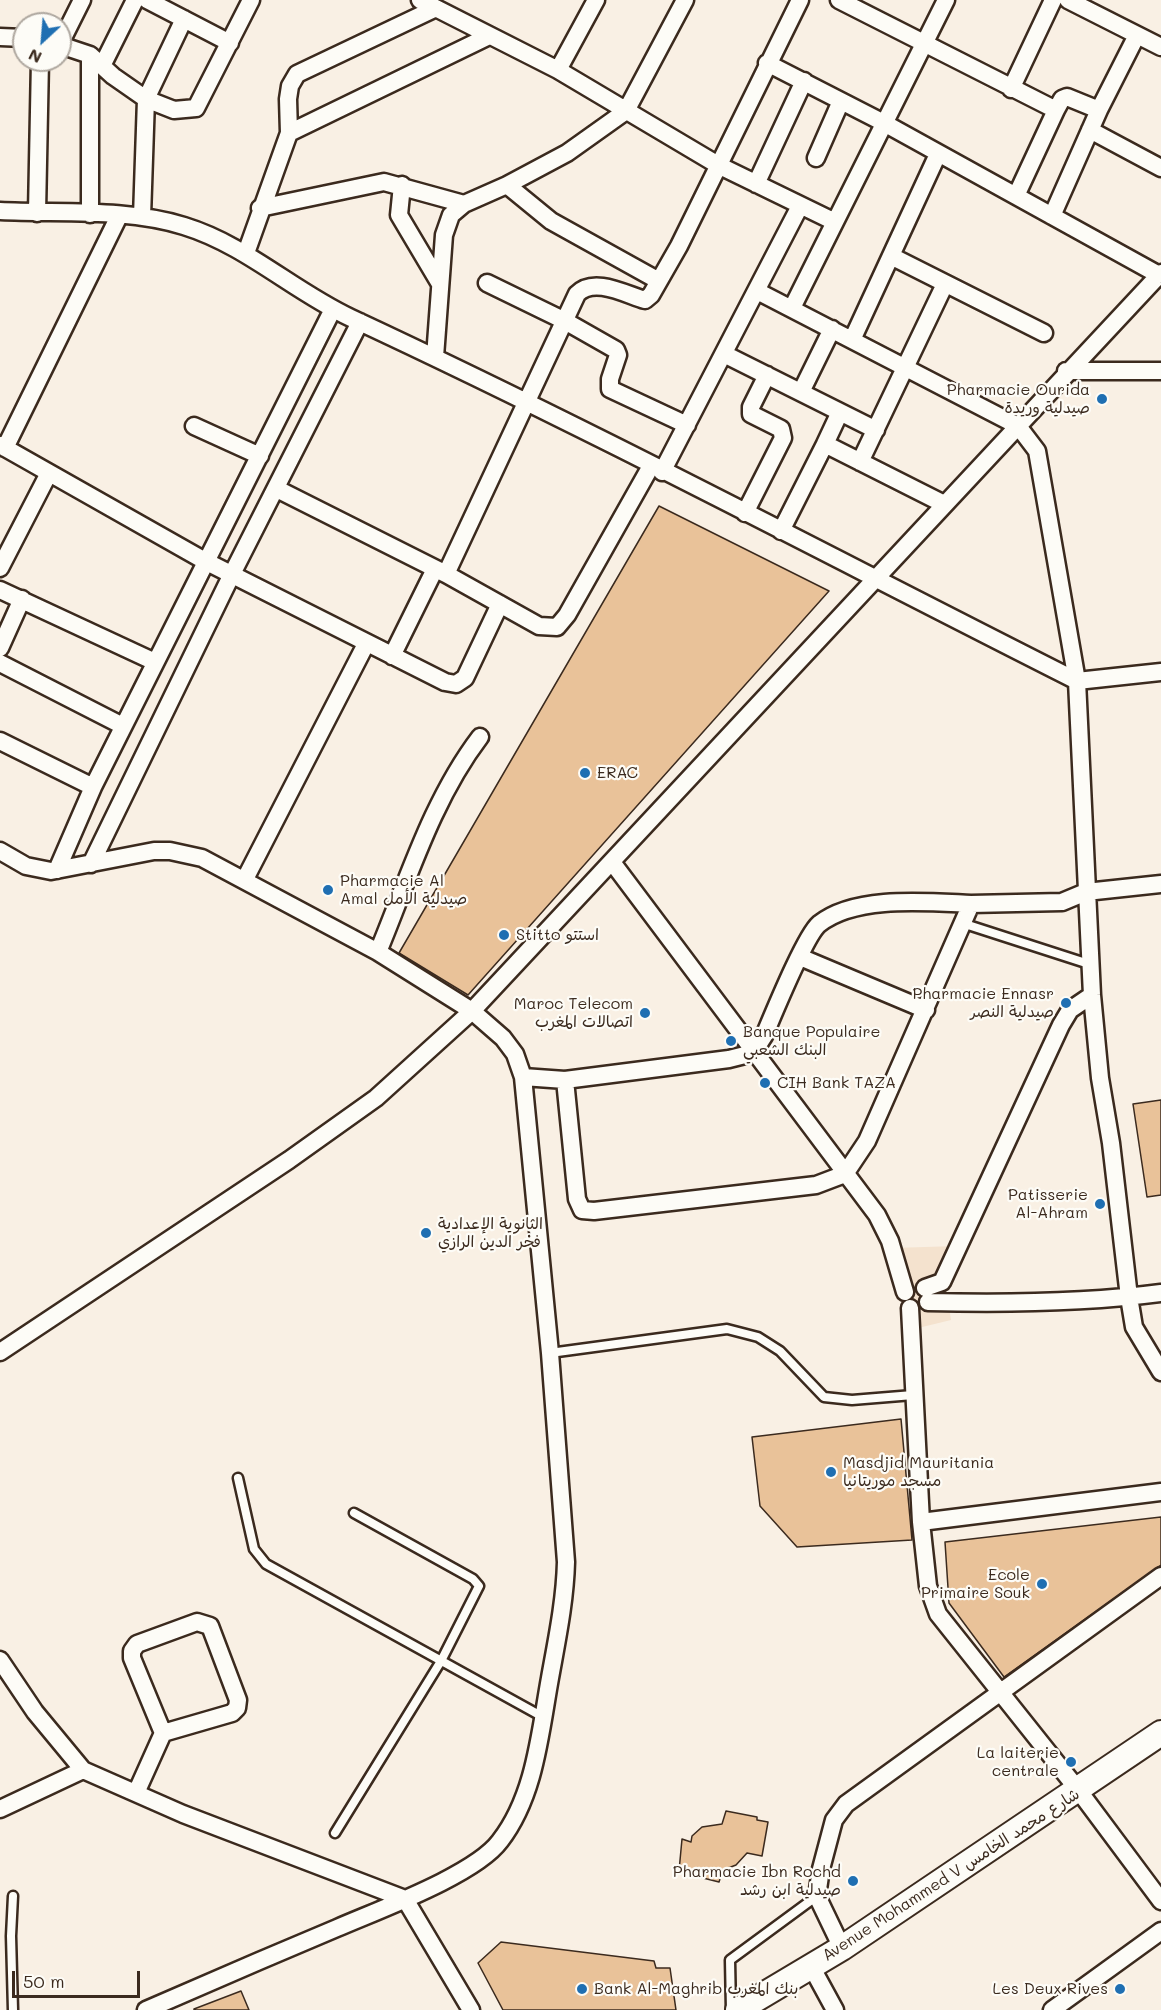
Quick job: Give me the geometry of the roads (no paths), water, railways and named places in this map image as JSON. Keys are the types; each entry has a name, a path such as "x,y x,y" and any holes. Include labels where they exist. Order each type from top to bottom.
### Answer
{"street":[{"path":"72,20 82,0"},
{"path":"90,214 96,61 135,0"},
{"path":"147,0 230,43"},
{"path":"72,50 96,61 146,99 174,110 183,111 196,108 251,0"},
{"path":"420,0 558,70 718,165 833,221"},
{"path":"558,70 596,0"},
{"path":"435,357 444,235 451,215 464,204 507,185 567,153 626,111 685,0"},
{"path":"392,656 440,572 526,403 577,294 582,289 615,289 645,300 659,281 800,0"},
{"path":"839,0 1056,110"},
{"path":"792,308 833,221 946,0"},
{"path":"1011,89 1053,0"},
{"path":"1068,0 1161,47"},
{"path":"246,253 260,208 289,133 288,99 290,86 297,74 436,8"},
{"path":"142,217 146,99 184,19"},
{"path":"1052,216 1099,110 1137,35"},
{"path":"289,133 489,36"},
{"path":"0,1352 289,1160 376,1098 472,1011 1018,426 1066,371 1160,274 884,123 767,63"},
{"path":"37,213 40,72"},
{"path":"756,184 804,81"},
{"path":"1016,196 1060,101 1067,98 1099,110"},
{"path":"816,158 841,101"},
{"path":"1090,130 1161,168"},
{"path":"852,340 938,154"},
{"path":"260,208 384,182 402,185 464,204"},
{"path":"402,185 399,215 440,284"},
{"path":"507,185 533,209 559,226 659,281"},
{"path":"277,489 440,572 539,626 557,627 567,615 657,469 687,425 800,206"},
{"path":"0,211 142,217 205,232 246,253 333,309 435,357 1077,681 1161,672"},
{"path":"119,216 3,446 205,561 445,682 456,684 465,678 500,604"},
{"path":"891,256 1044,333"},
{"path":"487,283 565,321 618,353 610,388 687,425"},
{"path":"860,462 945,284"},
{"path":"758,291 904,369 1018,426 1033,443 1040,460 1077,681 1092,995 1100,1078 1111,1143 1129,1297 1134,1327 1161,1372"},
{"path":"57,870 93,787 123,726 333,309"},
{"path":"91,864 232,574 360,322"},
{"path":"801,392 832,329"},
{"path":"724,354 876,430"},
{"path":"1066,371 1161,371"},
{"path":"745,513 783,438 781,429 752,414 751,407 767,375"},
{"path":"781,531 840,412"},
{"path":"194,426 260,456"},
{"path":"825,444 944,504"},
{"path":"0,568 49,473"},
{"path":"0,590 155,662"},
{"path":"0,648 22,599"},
{"path":"245,879 366,644"},
{"path":"0,663 123,726"},
{"path":"378,952 439,804 464,759 480,736"},
{"path":"0,741 93,787"},
{"path":"0,852 26,866 42,871 170,851 202,858 378,952 472,1011 503,1038 515,1054 523,1077 550,1353 567,1562 565,1592 543,1717 528,1787 517,1816 499,1843 478,1863 405,1899 146,2010"},
{"path":"612,862 753,1053 877,1215 890,1241 904,1292 903,1299 910,1308 921,1522 928,1586 938,1614 1079,1791 1161,1901"},
{"path":"523,1077 565,1080 729,1059 753,1053 764,1036 800,957 817,926 851,908 905,903 1062,902 1086,892 1161,884"},
{"path":"565,1080 577,1199 582,1210 594,1212 816,1185 845,1174 867,1141 965,924 971,904"},
{"path":"800,957 926,1010"},
{"path":"910,1308 923,1308 927,1295 942,1282 1061,1025 1071,1010 1092,995"},
{"path":"904,1292 912,1285 927,1295 973,1303 1129,1297 1161,1293"},
{"path":"921,1522 1161,1492"},
{"path":"842,1948 817,1896 820,1869 834,1820 846,1804 1161,1576"},
{"path":"136,1793 163,1733 132,1658 132,1651 137,1644 197,1622 205,1622 210,1626 238,1700 237,1708 232,1713 163,1733"},
{"path":"0,1660 35,1712 83,1770 183,1814 405,1899 471,2010"},
{"name":"Avenue Mohammed V شارع محمد الخامس","path":"738,2010 842,1948 1079,1791 1161,1733"},
{"path":"0,1809 83,1770"},
{"path":"1052,2010 1161,1931"},
{"path":"811,1966 835,2010"}],"lane":[{"path":"965,924 1092,965"},
{"path":"550,1353 727,1329 758,1337 780,1351 824,1397 852,1400 913,1395"},
{"path":"238,1478 254,1549 266,1564 543,1717"},
{"path":"335,1833 441,1661 479,1586 473,1579 354,1513"},
{"path":"13,1896 11,1936 13,2010"},
{"path":"731,2010 730,1960 817,1896"}],"place":[{"name":"Pharmacie Ourida صيدلية وريدة","path":"1102,399"},
{"name":"ERAC","path":"585,773"},
{"name":"Pharmacie Al Amal صيدلية الأمل","path":"328,890"},
{"name":"Stitto استتو","path":"504,935"},
{"name":"Pharmacie Ennasr صيدلية النصر","path":"1066,1003"},
{"name":"Maroc Telecom اتصالات المغرب","path":"645,1013"},
{"name":"Banque Populaire البنك الشعبي","path":"731,1041"},
{"name":"CIH Bank TAZA","path":"765,1083"},
{"name":"Patisserie Al-Ahram","path":"1100,1204"},
{"name":"الثانوية الإعدادية فخر الدين الرازي","path":"426,1233"},
{"name":"Masdjid Mauritania مسجد موريتانيا","path":"831,1472"},
{"name":"Ecole Primaire Souk","path":"1042,1584"},
{"name":"La laiterie centrale","path":"1071,1762"},
{"name":"Pharmacie Ibn Rochd صيدلية ابن رشد","path":"853,1881"},
{"name":"Bank Al-Maghrib بنك المغرب","path":"582,1989"},
{"name":"Les Deux Rives","path":"1120,1989"}]}
